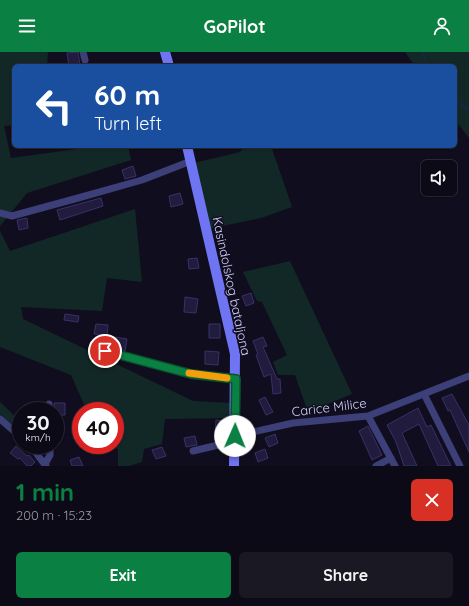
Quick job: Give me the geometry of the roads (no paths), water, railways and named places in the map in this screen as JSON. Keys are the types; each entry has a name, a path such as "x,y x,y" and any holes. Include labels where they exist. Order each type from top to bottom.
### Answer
{"street":[{"path":"83,52 85,60"},
{"path":"165,52 168,64"},
{"name":"Kasindolskog bataljona","path":"188,148 236,354 234,466"},
{"path":"0,213 12,216 71,200 142,180 191,161"},
{"path":"105,351 191,374 236,379"},
{"name":"Carice Milice","path":"193,451 293,422 368,416 469,376"},
{"path":"424,394 460,466"},
{"path":"368,416 395,466"},
{"path":"0,419 12,429"},
{"path":"37,454 46,465 50,454"},
{"path":"376,466 391,458"}],"waterway":[{"path":"422,52 427,64"},
{"path":"457,103 469,109"}]}
